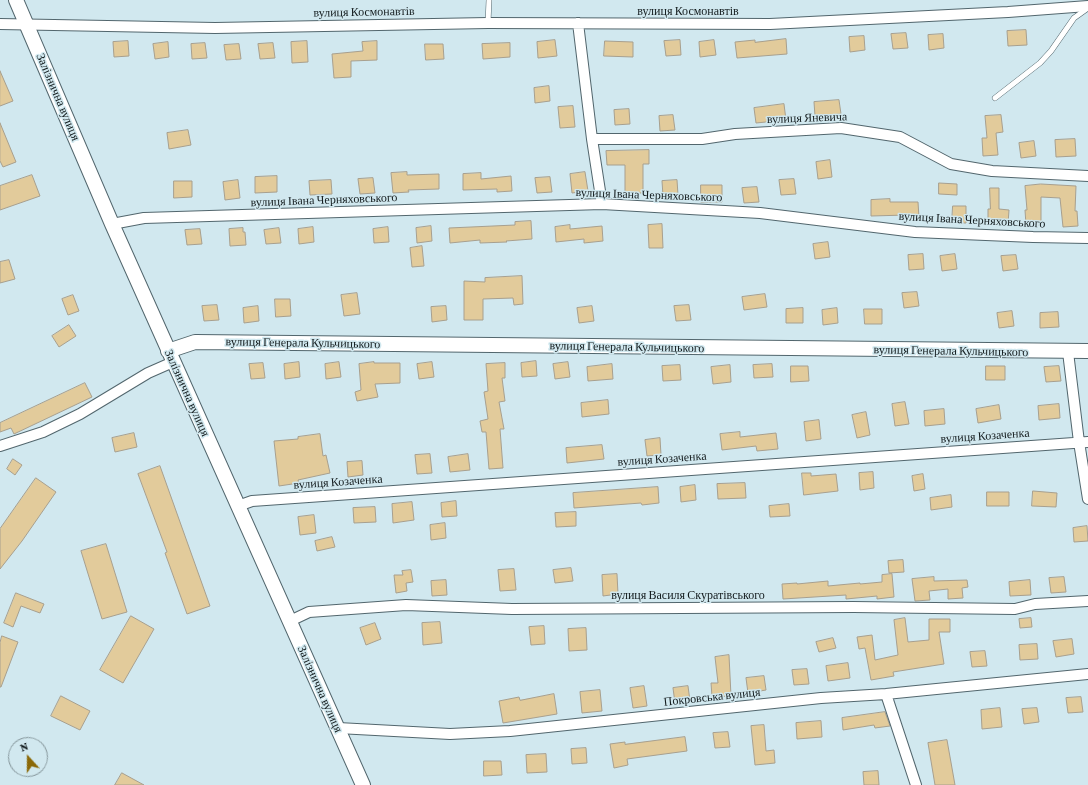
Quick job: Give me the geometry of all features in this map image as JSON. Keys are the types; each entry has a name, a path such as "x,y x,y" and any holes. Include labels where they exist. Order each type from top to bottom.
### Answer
{"street":[{"name":"Залізнична вулиця","path":"16,0 112,224 363,785"},
{"name":"вулиця Космонавтів","path":"0,24 215,28 488,23 770,24 1088,7"},
{"path":"578,23 592,139 602,204"},
{"name":"вулиця Яневича","path":"592,139 702,139 735,134 841,128 900,138 950,164 992,171 1088,176"},
{"name":"вулиця Івана Черняховського","path":"112,224 144,218 602,204 760,213 915,232 1088,238"},
{"name":"вулиця Генерала Кульчицького","path":"171,357 195,342 1068,352 1088,351"},
{"path":"1068,352 1084,442 1088,498"},
{"path":"0,446 43,432 80,414 148,373 171,357"},
{"name":"вулиця Козаченка","path":"238,506 252,501 1084,442"},
{"name":"вулиця Василя Скуратівського","path":"290,621 309,612 406,605 512,609 853,607 1015,609 1034,604 1088,601"},
{"name":"Покровська вулиця","path":"338,728 450,734 510,731 821,698 886,694 1088,674"},
{"path":"886,694 916,785"}],"lane":[{"path":"488,0 488,23"},
{"path":"996,98 1040,63 1051,51 1074,18 1088,7"}],"building":[{"path":"1026,30 1027,45 1008,46 1007,31"},
{"path":"906,33 908,48 893,49 891,34"},
{"path":"943,34 944,48 929,50 928,35"},
{"path":"864,36 865,50 850,52 849,37"},
{"path":"786,39 787,54 737,58 735,42"},
{"path":"555,40 557,56 538,58 537,42"},
{"path":"680,40 681,55 666,56 664,41"},
{"path":"714,40 716,55 700,57 699,42"},
{"path":"128,41 129,56 114,57 113,42"},
{"path":"307,41 308,62 292,63 291,42"},
{"path":"377,41 377,60 351,61 351,77 334,78 332,54 363,51 362,42"},
{"path":"605,41 633,42 633,57 604,56"},
{"path":"168,42 169,57 155,59 153,44"},
{"path":"205,43 207,58 192,59 191,44"},
{"path":"273,43 275,58 260,59 258,44"},
{"path":"510,43 510,57 483,59 482,44"},
{"path":"239,44 241,59 226,60 224,45"},
{"path":"425,44 443,44 444,59 426,60"},
{"path":"0,71 13,101 0,106"},
{"path":"549,86 550,101 535,103 534,88"},
{"path":"839,100 841,114 815,116 814,102"},
{"path":"784,104 786,120 756,123 754,108"},
{"path":"573,106 575,127 560,128 558,107"},
{"path":"629,109 630,124 615,125 614,110"},
{"path":"673,115 675,130 660,131 659,116"},
{"path":"1001,115 1003,132 996,133 998,155 983,156 982,138 987,138 985,116"},
{"path":"0,123 16,162 3,167 0,161"},
{"path":"188,130 191,145 169,149 167,133"},
{"path":"1075,139 1076,156 1056,157 1055,140"},
{"path":"1034,141 1036,156 1021,158 1019,143"},
{"path":"649,150 649,164 643,164 643,193 625,193 625,165 607,165 606,151"},
{"path":"830,160 832,177 818,179 816,162"},
{"path":"407,172 407,175 439,174 439,189 408,190 409,192 393,193 391,173"},
{"path":"585,172 588,191 572,193 570,174"},
{"path":"481,173 481,179 511,176 512,191 497,192 497,189 463,190 463,174"},
{"path":"32,175 40,196 0,210 0,186"},
{"path":"277,176 277,192 255,193 255,177"},
{"path":"550,177 552,192 537,193 535,178"},
{"path":"373,178 375,193 360,194 358,179"},
{"path":"794,179 796,194 781,195 779,180"},
{"path":"238,180 240,198 225,200 223,182"},
{"path":"331,180 332,194 310,195 309,181"},
{"path":"677,180 678,195 663,196 662,181"},
{"path":"174,181 192,181 192,197 174,198"},
{"path":"939,183 957,184 957,195 939,194"},
{"path":"1041,184 1076,186 1075,211 1077,211 1078,226 1063,227 1060,198 1041,197 1041,225 1026,225 1025,210 1027,210 1025,186"},
{"path":"701,185 722,185 722,202 701,202"},
{"path":"757,187 759,202 744,203 742,188"},
{"path":"990,188 999,188 999,209 1009,210 1008,224 988,223"},
{"path":"890,199 890,202 918,202 919,218 907,218 907,215 871,216 871,200"},
{"path":"953,206 966,206 966,223 952,223"},
{"path":"531,221 532,239 506,241 507,242 480,243 480,240 450,243 449,228 515,225 515,222"},
{"path":"662,224 663,248 649,248 648,225"},
{"path":"570,225 570,229 602,226 603,241 584,243 584,239 556,242 555,227"},
{"path":"431,226 432,241 417,243 416,228"},
{"path":"313,227 314,242 299,244 298,229"},
{"path":"388,227 389,242 374,243 373,229"},
{"path":"243,228 243,232 245,232 246,245 230,246 229,229"},
{"path":"279,228 281,243 266,244 264,230"},
{"path":"200,229 202,244 187,245 185,230"},
{"path":"828,242 830,257 815,259 813,244"},
{"path":"422,246 424,266 412,267 410,248"},
{"path":"923,254 924,269 909,270 908,255"},
{"path":"955,254 957,269 942,271 940,256"},
{"path":"1016,255 1018,269 1003,271 1001,256"},
{"path":"9,260 15,279 0,283 0,262"},
{"path":"522,276 523,304 514,305 513,298 483,299 483,320 464,320 464,281 485,282 485,278"},
{"path":"917,292 919,306 904,308 902,293"},
{"path":"357,293 360,314 344,316 341,295"},
{"path":"765,294 767,307 744,310 742,297"},
{"path":"73,295 79,311 68,315 62,299"},
{"path":"275,299 290,299 291,316 276,317"},
{"path":"217,305 219,320 204,321 202,306"},
{"path":"689,305 691,320 676,321 674,306"},
{"path":"258,306 259,321 244,323 243,308"},
{"path":"446,306 447,320 432,322 431,307"},
{"path":"592,306 594,321 579,323 577,308"},
{"path":"803,308 803,323 786,323 786,309"},
{"path":"837,308 838,323 823,325 822,310"},
{"path":"864,309 882,309 882,324 865,324"},
{"path":"1012,311 1014,326 999,328 997,313"},
{"path":"1058,312 1059,327 1040,328 1040,313"},
{"path":"69,325 76,336 59,347 52,336"},
{"path":"536,361 537,376 522,377 521,363"},
{"path":"299,362 300,377 285,379 284,364"},
{"path":"339,362 341,377 326,379 325,364"},
{"path":"374,362 400,363 400,383 375,384 378,397 357,401 355,392 361,390 359,364"},
{"path":"432,362 434,377 419,379 417,364"},
{"path":"568,362 570,377 555,379 553,364"},
{"path":"263,363 265,378 251,379 249,364"},
{"path":"505,363 505,378 502,378 505,401 499,402 504,429 500,429 503,468 489,469 486,432 482,432 480,421 488,419 484,392 488,391 486,364"},
{"path":"612,364 613,379 588,381 587,367"},
{"path":"772,364 773,377 754,378 753,365"},
{"path":"680,365 681,380 663,381 662,366"},
{"path":"730,365 731,382 713,384 711,367"},
{"path":"791,366 808,366 809,381 791,382"},
{"path":"986,366 1005,366 1005,380 986,380"},
{"path":"1059,366 1061,381 1046,382 1044,367"},
{"path":"85,383 92,397 14,434 11,428 0,432 0,423"},
{"path":"608,400 609,414 582,417 581,403"},
{"path":"905,402 909,424 895,426 892,404"},
{"path":"1059,404 1060,418 1039,420 1038,406"},
{"path":"999,405 1001,419 978,423 976,409"},
{"path":"944,409 945,424 925,426 924,411"},
{"path":"866,412 870,435 857,438 852,415"},
{"path":"819,420 821,439 806,441 804,422"},
{"path":"740,432 740,437 776,433 778,449 757,451 756,446 722,450 720,434"},
{"path":"134,433 137,447 115,452 112,438"},
{"path":"320,434 323,456 326,455 330,473 298,480 299,483 279,486 274,441 298,439 298,437"},
{"path":"660,438 661,455 647,456 645,440"},
{"path":"602,445 604,459 567,463 566,448"},
{"path":"430,454 432,473 417,474 415,455"},
{"path":"468,454 470,470 450,472 448,457"},
{"path":"13,459 22,465 15,475 7,469"},
{"path":"362,461 363,475 348,477 347,462"},
{"path":"160,466 210,606 187,614 165,553 167,552 138,474"},
{"path":"873,472 874,488 860,490 859,473"},
{"path":"802,473 811,473 811,476 836,474 838,491 804,495"},
{"path":"923,474 925,489 914,491 912,476"},
{"path":"36,478 56,492 22,541 0,569 0,529"},
{"path":"745,483 746,498 718,499 717,484"},
{"path":"695,485 696,500 681,502 680,487"},
{"path":"658,487 659,503 574,508 573,493"},
{"path":"1033,491 1057,493 1056,507 1032,506"},
{"path":"987,492 1009,492 1009,506 987,506"},
{"path":"951,495 952,507 931,510 930,498"},
{"path":"456,501 457,516 442,517 441,503"},
{"path":"412,502 414,520 393,523 392,504"},
{"path":"789,504 790,516 770,517 769,506"},
{"path":"375,507 376,522 354,523 353,508"},
{"path":"576,512 576,526 556,527 555,513"},
{"path":"314,515 316,533 300,535 298,517"},
{"path":"445,523 446,538 431,540 430,525"},
{"path":"1087,526 1088,541 1074,542 1073,528"},
{"path":"332,537 335,547 317,551 315,541"},
{"path":"106,544 127,612 102,619 81,551"},
{"path":"903,560 904,572 889,573 888,561"},
{"path":"571,568 573,581 555,583 553,570"},
{"path":"514,569 516,590 500,591 498,570"},
{"path":"411,570 413,582 406,583 407,591 396,593 394,575 403,575 402,571"},
{"path":"617,574 618,594 603,596 602,575"},
{"path":"892,574 894,597 877,599 877,596 846,599 846,595 783,599 782,584 828,581 828,586 882,582 882,575"},
{"path":"934,577 934,581 967,580 968,587 962,588 963,598 948,599 948,589 929,591 930,600 915,601 912,579"},
{"path":"1064,577 1066,592 1051,593 1049,578"},
{"path":"446,580 447,595 432,596 431,581"},
{"path":"1030,580 1031,595 1010,596 1009,582"},
{"path":"16,593 44,604 40,613 21,606 13,627 4,623"},
{"path":"131,616 154,629 123,683 100,670"},
{"path":"905,618 908,642 929,640 929,619 950,619 950,632 939,632 944,664 893,672 894,676 871,680 865,648 859,649 857,637 872,635 875,660 898,655 894,620"},
{"path":"1031,618 1032,627 1020,628 1019,619"},
{"path":"440,622 442,643 423,645 422,623"},
{"path":"375,623 381,639 366,645 360,628"},
{"path":"544,626 545,644 531,645 529,627"},
{"path":"586,628 587,650 569,651 568,629"},
{"path":"2,636 18,642 0,687 0,643"},
{"path":"833,638 836,648 819,652 816,642"},
{"path":"1072,639 1074,654 1056,657 1053,641"},
{"path":"1037,644 1038,659 1020,660 1019,645"},
{"path":"985,651 987,666 972,667 970,652"},
{"path":"729,655 731,696 712,697 711,683 718,683 715,657"},
{"path":"848,663 850,678 828,681 826,666"},
{"path":"807,669 809,684 794,685 792,670"},
{"path":"764,676 766,690 748,693 746,678"},
{"path":"644,686 647,706 633,708 630,688"},
{"path":"688,686 690,701 675,703 673,688"},
{"path":"600,690 602,711 582,713 580,692"},
{"path":"554,694 557,714 503,723 499,701 519,697 520,700"},
{"path":"61,696 90,711 80,730 51,716"},
{"path":"1081,697 1083,712 1068,713 1066,698"},
{"path":"1000,708 1002,727 982,729 981,710"},
{"path":"1037,708 1039,722 1024,724 1022,709"},
{"path":"885,712 890,726 875,728 874,725 843,730 842,718"},
{"path":"821,721 822,737 797,739 796,723"},
{"path":"764,725 766,751 774,750 775,763 755,765 751,726"},
{"path":"728,732 730,747 715,748 713,733"},
{"path":"685,737 687,751 627,759 628,765 614,768 610,744 625,742 625,744"},
{"path":"947,740 955,785 935,785 928,743"},
{"path":"586,748 587,763 572,764 571,749"},
{"path":"546,754 547,772 527,773 526,755"},
{"path":"484,761 501,761 502,775 484,776"},
{"path":"878,771 879,785 864,785 863,772"},
{"path":"122,773 144,785 115,785"}]}
